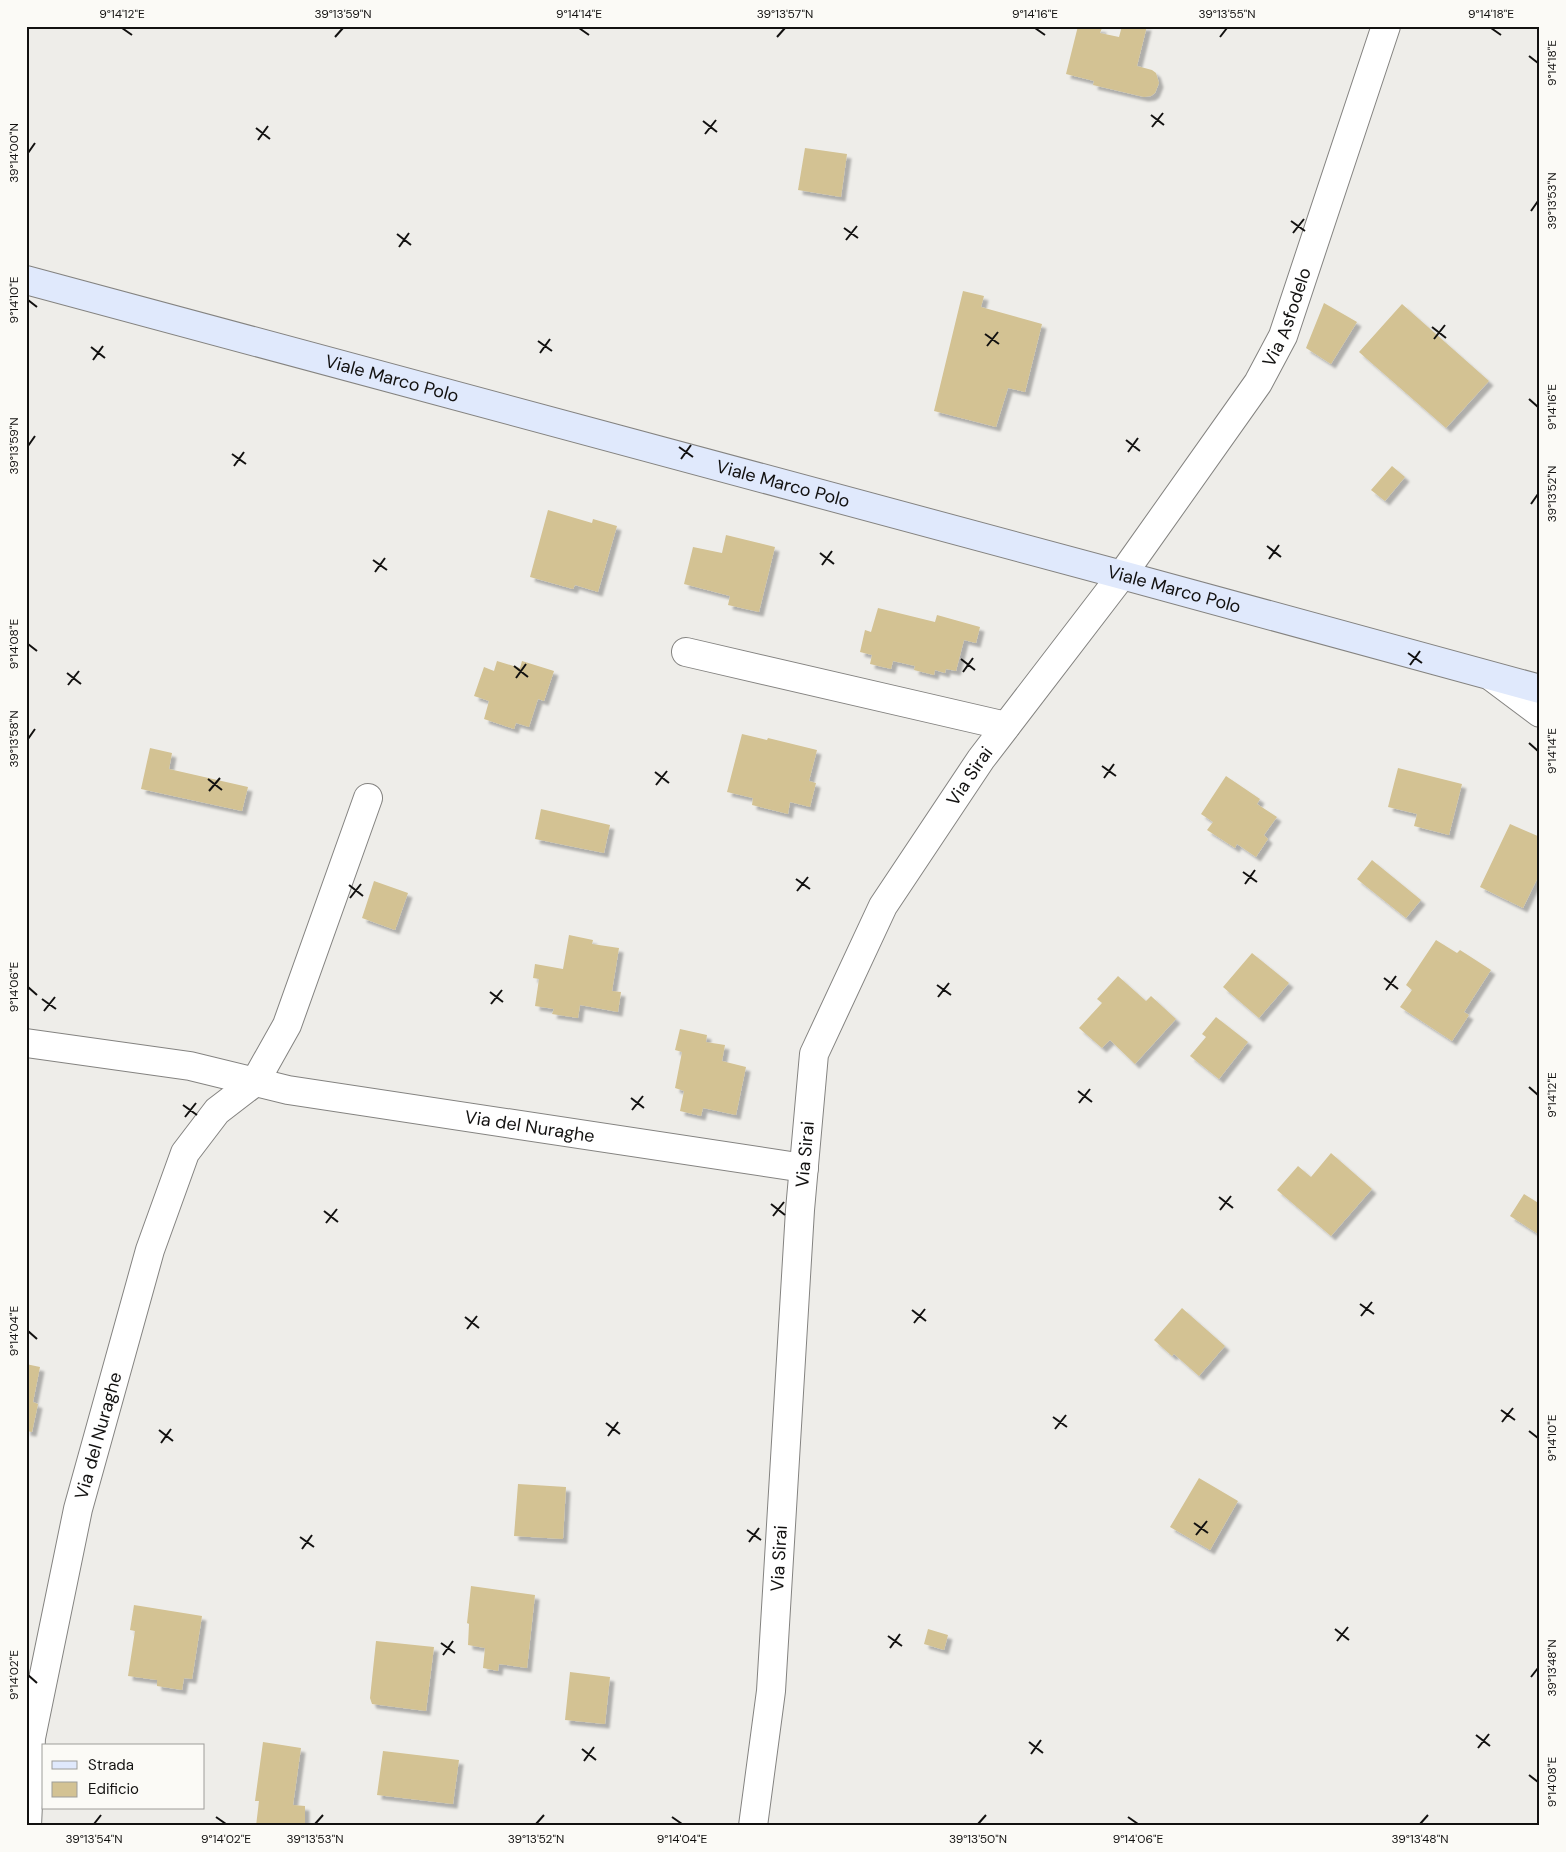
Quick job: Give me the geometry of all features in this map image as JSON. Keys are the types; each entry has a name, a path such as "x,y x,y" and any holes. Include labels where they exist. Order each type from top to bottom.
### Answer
{"main road":[{"name":"Viale Marco Polo","path":"26,280 1540,689"}],"street":[{"name":"Via Asfodelo","path":"1122,575 1258,383 1283,336 1386,26"},
{"name":"Via Sirai","path":"753,1826 770,1691 804,1168 814,1054 883,906 981,759 1122,575"},
{"path":"686,652 1006,726"},
{"path":"1492,677 1540,713"},
{"name":"Via del Nuraghe","path":"28,1826 31,1738 78,1509 150,1250 185,1153 217,1110 256,1082 287,1025 368,798"},
{"path":"26,1043 190,1066 256,1082"},
{"name":"Via del Nuraghe","path":"256,1082 288,1090 804,1168"}],"building":[{"path":"1078,26 1102,28 1100,33 1119,37 1122,26 1147,26 1137,66 1156,73 1159,83 1155,93 1144,97 1093,85 1094,81 1066,74"},
{"path":"805,148 847,154 841,197 798,190"},
{"path":"963,291 984,296 981,307 1042,324 1025,392 1008,388 996,427 934,411"},
{"path":"1324,303 1357,322 1331,364 1306,348"},
{"path":"1402,304 1489,381 1446,428 1359,352"},
{"path":"1392,466 1405,477 1385,501 1371,490"},
{"path":"548,510 592,523 593,519 617,526 598,592 575,585 573,589 530,577"},
{"path":"726,535 775,547 759,612 728,605 730,596 684,584 693,547 722,553"},
{"path":"878,608 935,622 937,615 980,627 976,643 964,640 956,671 946,669 945,673 935,670 934,675 914,670 915,666 893,661 891,669 870,664 872,655 860,652 865,630 871,632"},
{"path":"497,661 520,668 522,661 554,671 544,701 538,699 529,727 516,723 514,729 484,719 489,701 474,696 484,667 494,671"},
{"path":"742,734 767,740 768,738 817,750 809,781 816,783 810,807 790,802 788,814 752,805 753,798 727,792"},
{"path":"150,748 172,753 169,769 248,787 242,811 141,789"},
{"path":"1398,768 1462,784 1449,835 1414,826 1417,814 1388,807"},
{"path":"1226,776 1260,799 1257,804 1277,817 1264,835 1268,839 1256,857 1237,844 1235,848 1207,830 1213,822 1201,814"},
{"path":"541,809 610,825 604,853 535,839"},
{"path":"1510,824 1540,837 1540,873 1523,908 1480,887"},
{"path":"1372,860 1421,900 1406,918 1357,879"},
{"path":"374,881 408,893 395,930 362,918"},
{"path":"569,935 593,940 592,944 619,948 612,991 621,992 618,1012 580,1005 578,1018 552,1014 554,1009 535,1006 539,979 533,978 535,964 563,969"},
{"path":"1436,940 1457,953 1460,950 1491,970 1464,1012 1469,1015 1452,1041 1400,1007 1412,990 1406,985"},
{"path":"1252,953 1289,983 1259,1018 1223,987"},
{"path":"1118,976 1146,1001 1151,996 1176,1019 1135,1064 1110,1040 1102,1048 1079,1028 1102,1003 1097,999"},
{"path":"1216,1017 1248,1042 1219,1079 1190,1056 1206,1037 1202,1034"},
{"path":"680,1029 707,1035 706,1042 725,1045 722,1061 746,1067 736,1115 703,1108 701,1116 680,1111 684,1091 675,1088 682,1052 675,1050"},
{"path":"1331,1153 1372,1189 1331,1236 1277,1190 1298,1166 1311,1177"},
{"path":"1524,1194 1540,1204 1538,1234 1510,1216"},
{"path":"1182,1308 1225,1346 1199,1376 1174,1354 1172,1356 1154,1340"},
{"path":"26,1364 40,1367 33,1402 38,1404 32,1432 26,1431"},
{"path":"1199,1478 1238,1501 1210,1550 1170,1527"},
{"path":"518,1484 566,1487 563,1539 514,1536"},
{"path":"471,1586 535,1595 527,1668 499,1664 498,1671 483,1668 485,1648 468,1645 469,1624 467,1623"},
{"path":"134,1605 202,1616 192,1679 184,1678 182,1690 157,1686 157,1680 128,1676 135,1631 130,1630"},
{"path":"928,1629 948,1635 944,1650 924,1644"},
{"path":"376,1641 434,1647 426,1711 372,1704 370,1698"},
{"path":"570,1672 610,1677 605,1724 565,1720"},
{"path":"263,1742 301,1748 293,1805 305,1806 305,1826 256,1826 259,1801 255,1801"},
{"path":"383,1751 459,1760 453,1804 377,1795"}]}
